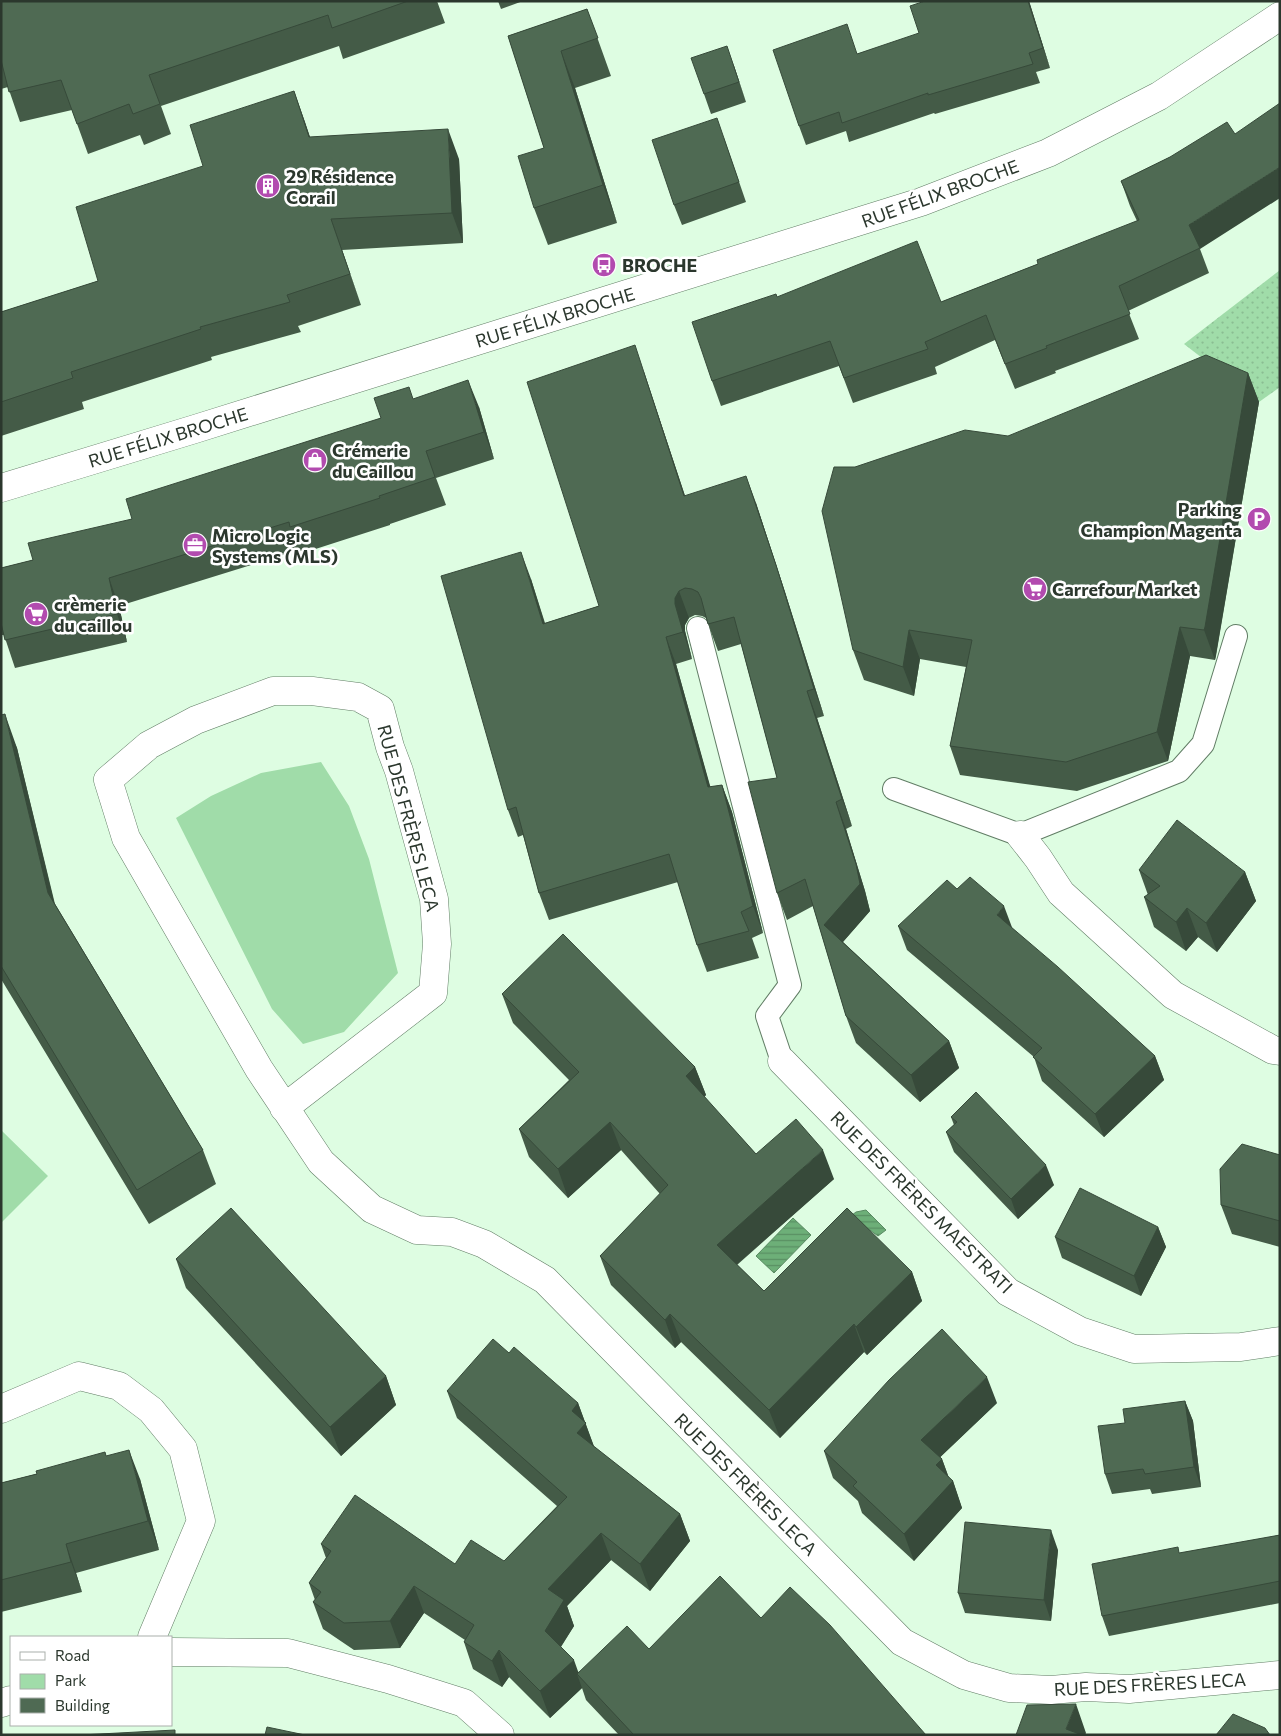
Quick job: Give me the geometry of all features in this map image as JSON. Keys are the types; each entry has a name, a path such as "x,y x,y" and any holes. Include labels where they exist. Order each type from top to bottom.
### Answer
{"street":[{"name":"RUE FÉLIX BROCHE","path":"1,488 921,202 1048,153 1159,96 1280,16"},
{"name":"RUE DES FRÈRES LECA","path":"284,1108 433,993 437,944 434,899 380,709 358,697 312,691 273,691 196,720 149,745 108,780 126,838 254,1060 284,1108 321,1162 372,1208 417,1230 452,1232 484,1244 545,1280 902,1642 964,1675 1009,1688 1051,1690 1086,1687 1129,1689 1280,1676"},
{"path":"1020,835 1061,893 1173,995 1273,1050 1280,1051"},
{"name":"RUE DES FRÈRES MAESTRATI","path":"782,1061 1008,1292 1080,1331 1134,1349 1241,1347 1280,1341"},
{"path":"1,1409 79,1376 119,1386 151,1410 183,1449 201,1521 152,1636"},
{"path":"172,1652 288,1653 388,1679 464,1703 500,1735"}],"lane":[{"path":"698,628 790,985 767,1016 782,1061"},
{"path":"894,789 1020,835 1179,771 1203,744 1236,636"}],"green space":[{"path":"1280,270 1280,387 1259,402 1184,344"},
{"path":"321,762 349,806 369,859 398,973 344,1032 303,1044 272,1009 176,818 211,796 261,773"},
{"path":"1,1130 48,1176 1,1223"}],"shaded area":[{"path":"866,1210 886,1230 878,1236 870,1230 818,1241 856,1212"},
{"path":"793,1218 811,1235 774,1273 756,1256"}],"building":[{"path":"1,1 408,1 332,28 328,15 149,75 160,104 133,114 129,104 77,124 61,80 9,92 1,60"},
{"path":"925,1 1028,1 1043,48 1029,53 1033,64 928,95 928,93 842,123 839,112 799,126 773,50 847,24 857,54 919,33 910,6"},
{"path":"587,9 598,38 561,51 603,185 534,208 518,156 544,148 508,36"},
{"path":"727,46 739,82 704,94 691,58"},
{"path":"294,91 309,137 448,129 452,213 331,219 350,274 287,295 290,302 200,327 201,329 71,372 73,378 1,402 1,312 98,281 76,207 203,166 190,125"},
{"path":"1280,103 1280,167 1189,225 1200,248 1119,286 1130,314 1005,364 986,315 925,342 928,349 844,378 830,341 712,381 692,322 776,294 777,297 917,241 941,302 1038,264 1037,260 1139,220 1121,181 1170,157 1227,122 1235,134"},
{"path":"717,118 739,182 674,205 652,140"},
{"path":"635,345 684,496 746,476 776,565 814,689 807,691 842,799 836,802 856,864 860,884 824,925 949,1041 911,1075 846,1016 805,879 777,893 748,782 777,778 734,617 708,624 701,598 698,592 692,589 685,588 679,591 675,598 683,632 666,637 708,787 722,785 753,906 741,912 749,931 697,945 669,854 539,893 516,807 508,810 441,576 521,552 543,624 599,606 527,382"},
{"name":"Carrefour Market","path":"1206,355 1248,373 1205,627 1204,630 1180,627 1157,732 1066,762 950,746 972,640 909,630 903,667 853,650 822,511 834,467 855,467 965,430 1008,436"},
{"path":"468,380 484,432 426,451 435,477 379,496 380,498 290,527 289,522 109,578 117,614 5,640 1,623 1,568 33,560 28,543 132,519 126,499 381,418 374,398 409,387 413,399"},
{"path":"5,714 48,893 203,1150 137,1190 1,966 1,715"},
{"path":"1177,820 1245,872 1206,923 1187,908 1176,922 1144,897 1160,886 1139,870"},
{"path":"970,877 1004,906 997,915 1058,967 1155,1056 1095,1114 1033,1057 1042,1048 898,926 947,880 957,889"},
{"path":"563,934 695,1067 686,1076 756,1154 796,1119 823,1150 717,1245 764,1291 847,1208 912,1272 856,1327 854,1324 769,1410 670,1314 665,1320 600,1256 668,1185 610,1122 558,1169 519,1129 579,1072 502,994"},
{"path":"976,1092 1046,1165 1011,1199 946,1132 957,1122 951,1117"},
{"path":"1242,1144 1280,1155 1280,1221 1221,1205 1220,1169"},
{"path":"1080,1188 1158,1227 1134,1276 1055,1237"},
{"path":"231,1208 386,1376 330,1427 176,1259"},
{"path":"942,1329 987,1377 921,1440 942,1459 936,1465 953,1481 904,1534 853,1486 857,1482 824,1451 889,1380"},
{"path":"493,1339 509,1353 514,1347 578,1403 572,1411 586,1423 577,1433 680,1514 640,1564 601,1533 548,1589 564,1600 545,1631 574,1660 540,1691 499,1650 492,1661 464,1642 474,1625 414,1586 390,1621 344,1623 313,1602 321,1592 309,1583 331,1551 321,1544 355,1495 455,1564 471,1540 504,1561 567,1497 447,1391"},
{"path":"1185,1401 1194,1467 1145,1474 1143,1469 1105,1474 1098,1426 1125,1423 1123,1409"},
{"path":"129,1450 148,1521 66,1544 71,1562 1,1580 1,1483 37,1474 36,1471 105,1452 106,1456"},
{"path":"965,1522 1051,1530 1044,1600 958,1593"},
{"path":"1280,1535 1280,1581 1102,1616 1092,1564 1178,1547 1179,1553"},
{"path":"720,1576 761,1618 790,1587 830,1625 926,1735 634,1735 577,1674 627,1626 649,1649"},
{"path":"1076,1704 1066,1729 1082,1735 1016,1735 1027,1705"},
{"path":"1233,1714 1265,1728 1270,1735 1216,1735"},
{"path":"267,1727 305,1735 265,1735"},
{"path":"175,1730 175,1735 81,1735"}],"place":[{"name":"29 Résidence Corail","path":"268,186"},
{"name":"BROCHE","path":"604,265"},
{"name":"Crémerie du Caillou","path":"315,460"},
{"name":"Parking Champion Magenta","path":"1259,519"},
{"name":"Micro Logic Systems (MLS)","path":"195,545"},
{"name":"Carrefour Market","path":"1035,589"},
{"name":"crèmerie du caillou","path":"36,614"}]}
